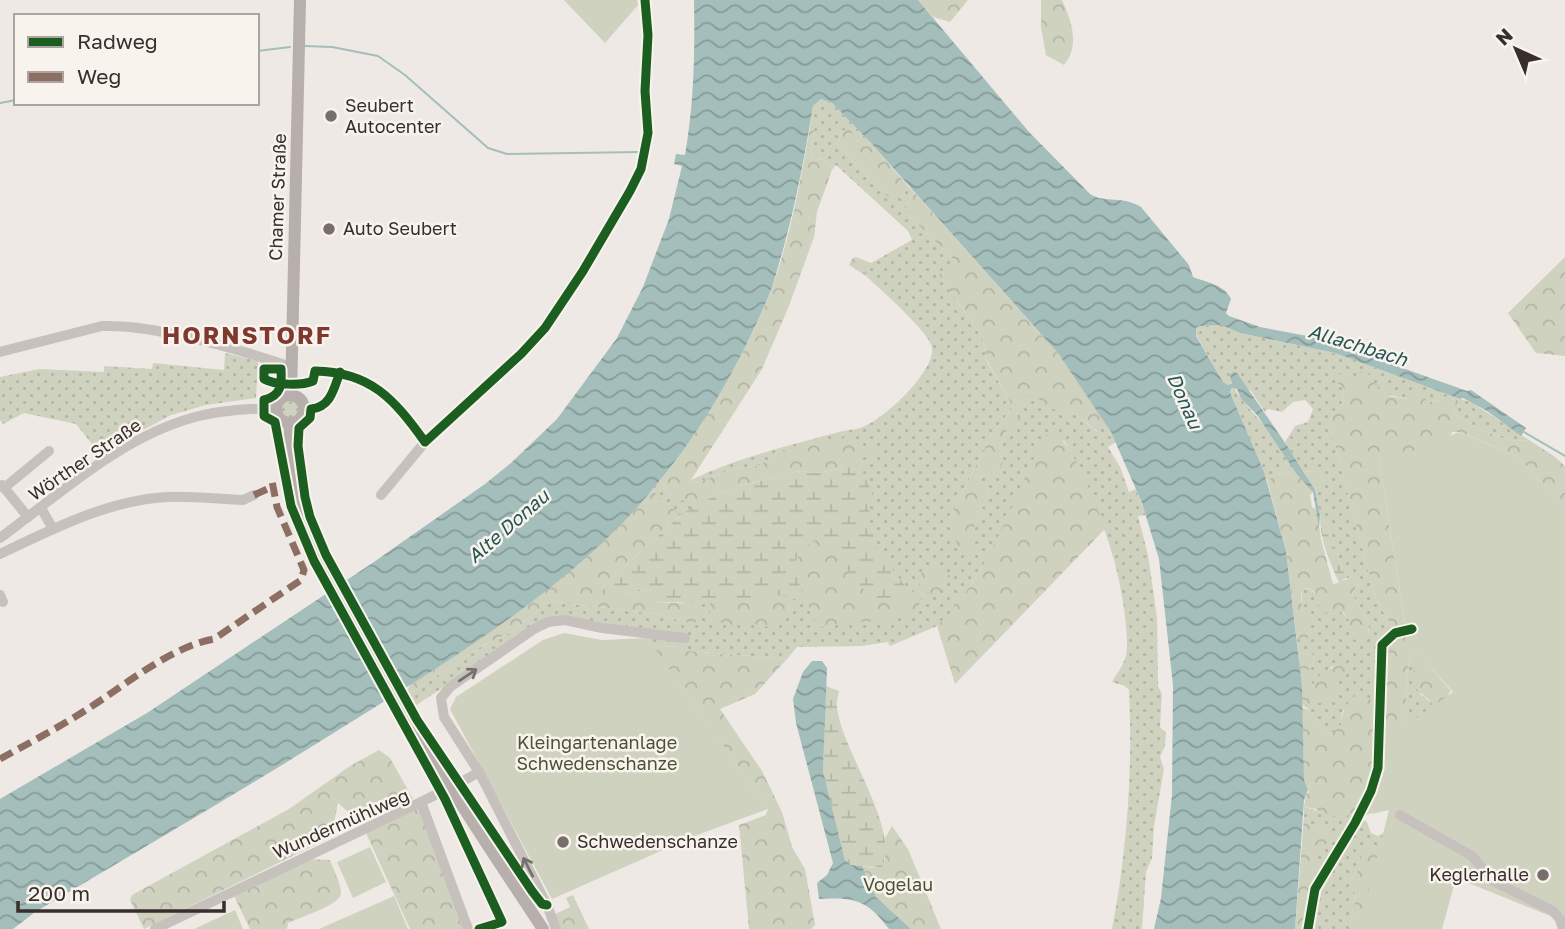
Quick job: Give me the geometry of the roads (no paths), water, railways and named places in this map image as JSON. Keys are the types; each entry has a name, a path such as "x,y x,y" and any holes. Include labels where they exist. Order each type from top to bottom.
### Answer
{"main road":[{"name":"Chamer Straße","path":"291,383 300,0"},
{"path":"291,383 304,409 298,421 290,424 278,417 276,408 291,383"},
{"path":"290,424 290,452 296,496 319,558 410,724 543,929"}],"street":[{"path":"0,352 102,326 113,326 160,332 291,383"},
{"path":"381,495 425,442 521,354"},
{"path":"314,371 340,372 362,379 382,391 404,413 425,442"},
{"path":"304,409 316,409 325,405 340,372"},
{"name":"Wörther Straße","path":"0,538 117,453 165,427 212,413 276,408"},
{"path":"28,517 2,486 49,451"},
{"path":"0,554 53,529 110,508 148,500 187,497 243,500 254,495"},
{"path":"41,508 53,529"},
{"path":"555,929 547,905 479,772 444,717 441,698 450,687 548,622 565,620 602,628 685,638"},
{"path":"465,780 479,772"},
{"path":"421,802 435,795"},
{"name":"Wundermühlweg","path":"155,929 421,802 468,929"},
{"path":"1400,815 1472,856 1493,881 1553,911 1560,919 1563,929"},
{"path":"479,929 502,922"}],"water":[{"path":"694,0 918,0 1029,132 1090,194 1102,199 1127,201 1141,207 1189,265 1193,277 1215,285 1228,294 1231,299 1226,313 1229,316 1260,327 1318,338 1467,391 1471,390 1526,428 1521,436 1487,411 1463,398 1335,353 1240,333 1221,325 1196,328 1196,336 1223,382 1228,385 1232,383 1230,375 1237,373 1288,447 1315,490 1320,516 1319,528 1313,492 1296,473 1257,415 1241,399 1237,389 1232,388 1230,392 1264,472 1286,551 1302,687 1304,780 1308,790 1304,800 1295,929 1154,929 1161,898 1172,795 1173,685 1159,559 1142,503 1111,432 1058,353 870,142 832,103 821,99 813,106 796,196 775,279 753,331 735,367 694,435 645,498 618,527 532,602 441,665 270,772 35,912 13,929 0,929 0,799 147,713 371,564 485,484 557,419 617,338 643,287 669,219 682,166 674,164 676,154 685,155 690,117"},
{"path":"812,661 822,661 827,668 823,771 845,860 851,865 862,866 876,897 911,929 889,929 874,912 859,902 819,899 817,883 827,875 833,863 796,723 793,699 803,672"}],"waterway":[{"path":"305,46 332,47 378,56 405,75 488,148 507,154 640,152"},
{"path":"259,51 290,47"},
{"path":"0,103 14,100"},
{"name":"Allachbach","path":"1524,432 1565,456"}],"tunnel":[{"path":"435,795 465,780"}],"place":[{"name":"Seubert Autocenter","path":"331,116"},
{"name":"Auto Seubert","path":"329,229"},
{"name":"Schwedenschanze","path":"563,842"},
{"name":"Keglerhalle","path":"1543,875"}],"district":[{"name":"HORNSTORF","path":"247,336"}],"water label":[{"name":"Donau","path":"1185,401"},
{"name":"Alte Donau","path":"508,526"}],"park label":[{"name":"Kleingartenanlage Schwedenschanze","path":"597,753"},
{"name":"Vogelau","path":"898,885"}]}
